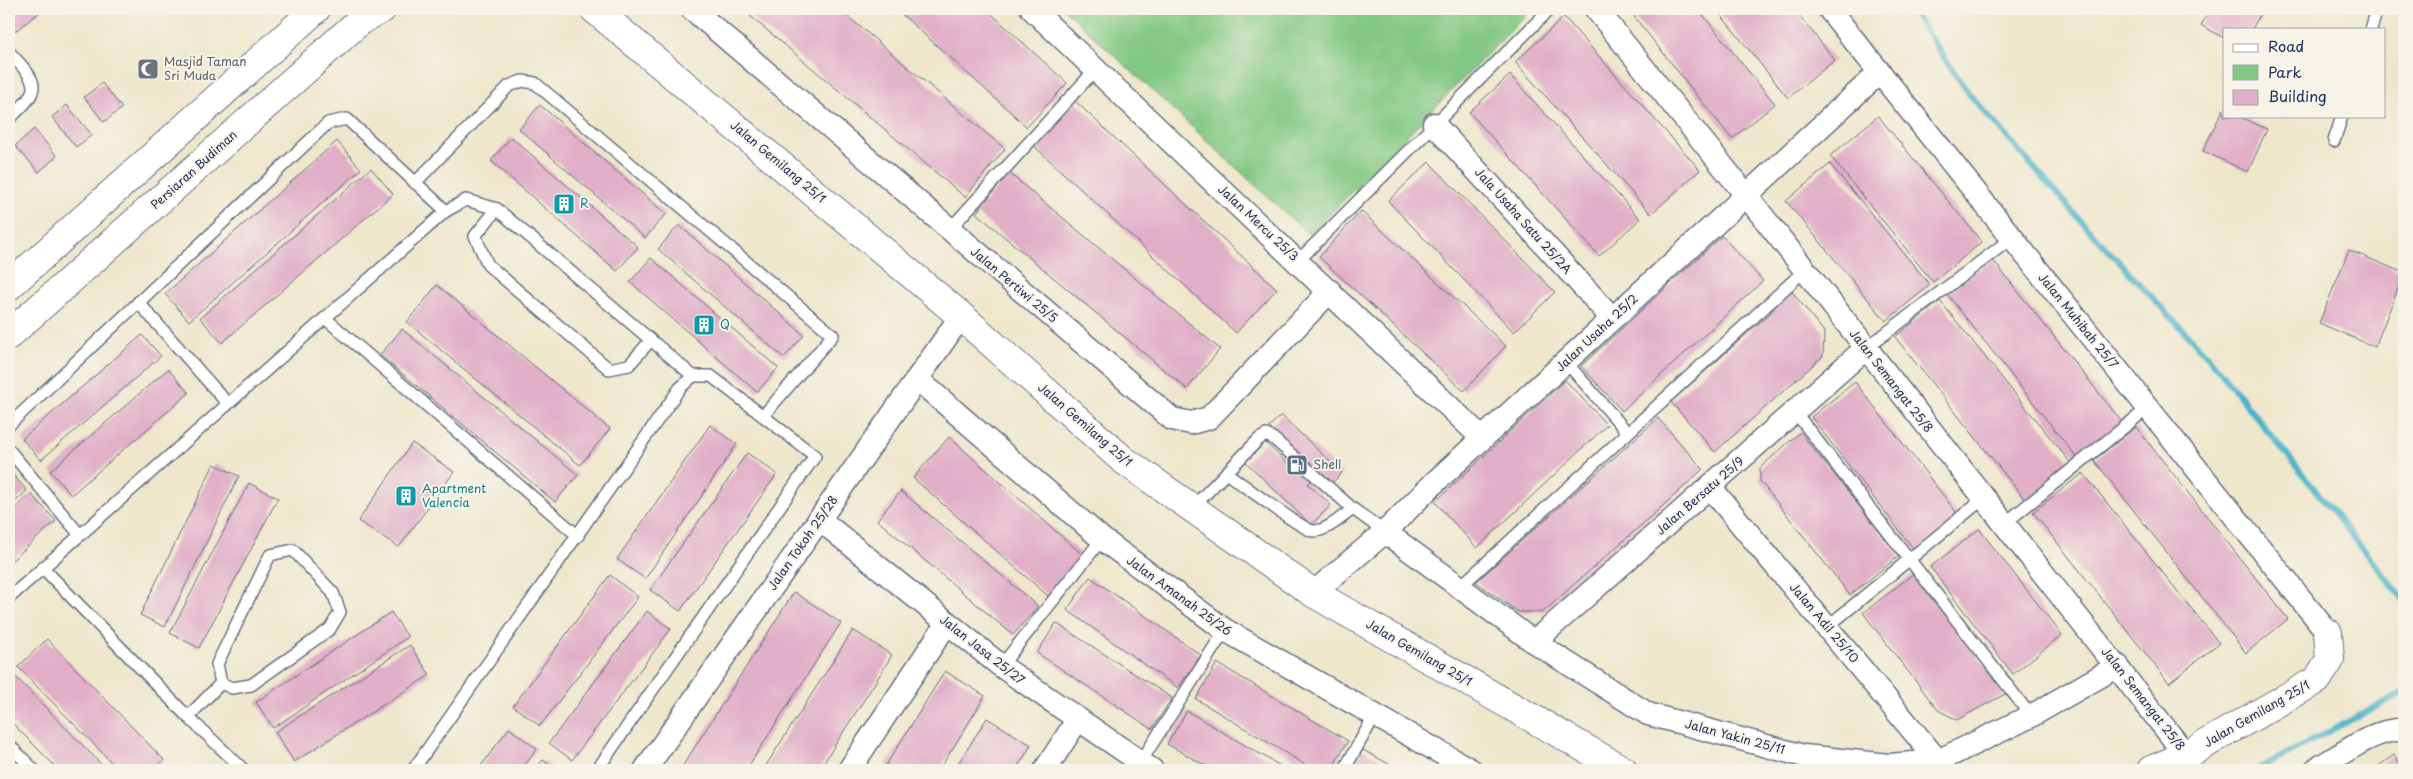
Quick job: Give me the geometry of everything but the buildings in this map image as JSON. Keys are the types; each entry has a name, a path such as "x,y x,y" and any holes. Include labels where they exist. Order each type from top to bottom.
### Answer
{"street":[{"path":"9,286 316,9"},
{"name":"Persiaran Budiman","path":"9,336 361,20 382,9"},
{"name":"Jalan Gemilang 25/1","path":"596,9 961,316 1122,459 1314,593 1623,770"},
{"name":"Jalan Mercu 25/3","path":"1032,9 1298,260 1482,438"},
{"name":"Jalan Semangat 25/8","path":"1596,9 1746,195 2118,666 2186,755"},
{"name":"Jalan Muhibah 25/7","path":"1829,9 2328,633"},
{"name":"Jalan Pertiwi 25/5","path":"695,10 949,230 1172,419 1191,423 1210,418 1330,291"},
{"name":"Jalan Usaha 25/2","path":"1314,593 1385,532 1482,438 1880,72"},
{"name":"Jala Usaha Satu 25/2A","path":"1434,124 1612,318"},
{"name":"Jalan Tokoh 25/28","path":"650,768 819,519 961,316"},
{"name":"Jalan Bersatu 25/9","path":"1534,642 1866,349"},
{"name":"Jalan Amanah 25/26","path":"917,379 1102,539 1225,630 1471,770"},
{"name":"Jalan Adil 25/10","path":"1710,486 1938,761"},
{"name":"Jalan Jasa 25/27","path":"819,519 1001,666 1146,766"},
{"name":"Jalan Yakin 25/11","path":"1385,532 1461,586 1534,642 1648,714 1804,756 1889,765 1938,761 2032,716 2118,666"},
{"path":"849,770 947,623"},
{"name":"Jalan Gemilang 25/1","path":"2151,770 2186,755 2317,680 2330,660 2328,633"},
{"path":"1045,770 1078,719"},
{"path":"2315,770 2377,734 2394,729 2404,730"}],"lane":[{"path":"1298,260 1550,9"},
{"path":"2371,28 2377,9"},
{"path":"9,52 30,74 34,87 29,101 9,119"},
{"path":"949,230 1096,69"},
{"path":"415,183 509,86 522,81 535,84 834,335 763,416"},
{"path":"9,425 328,123 347,118 446,211"},
{"path":"2334,142 2341,118"},
{"path":"9,598 446,211 466,200 497,210 693,376 711,376 815,456 596,770"},
{"path":"497,210 476,236 488,265 537,309 609,369 629,365 650,341"},
{"path":"1866,349 2012,238"},
{"path":"1461,586 1805,270"},
{"path":"138,302 228,404"},
{"path":"325,318 578,536"},
{"path":"1566,362 1628,433"},
{"path":"413,770 680,388 693,376"},
{"path":"2004,524 2148,408"},
{"path":"1795,412 2032,716"},
{"path":"1192,508 1258,439 1266,435 1274,439 1353,509 1385,532"},
{"path":"9,450 80,535"},
{"path":"1226,473 1299,524 1313,531 1325,528 1353,509"},
{"path":"1827,627 1984,498"},
{"path":"1001,666 1102,539"},
{"path":"293,550 333,593 340,612 330,629 252,686 232,688 221,683 217,664 270,555 293,550"},
{"path":"43,568 188,717 244,770"},
{"path":"1146,766 1225,630"},
{"path":"188,717 221,683"},
{"path":"1344,770 1375,715"},
{"path":"9,745 34,770"}],"green space":[{"path":"1064,9 1532,9 1309,235"}],"waterway":[{"path":"1911,9 1970,95 2079,219 2209,358 2404,600"},
{"path":"2256,770 2404,692"}],"place":[{"name":"Masjid Taman Sri Muda","path":"148,69"},
{"name":"R","path":"564,204"},
{"name":"Q","path":"704,325"},
{"name":"Shell","path":"1297,465"},
{"name":"Apartment Valencia","path":"406,496"}]}
